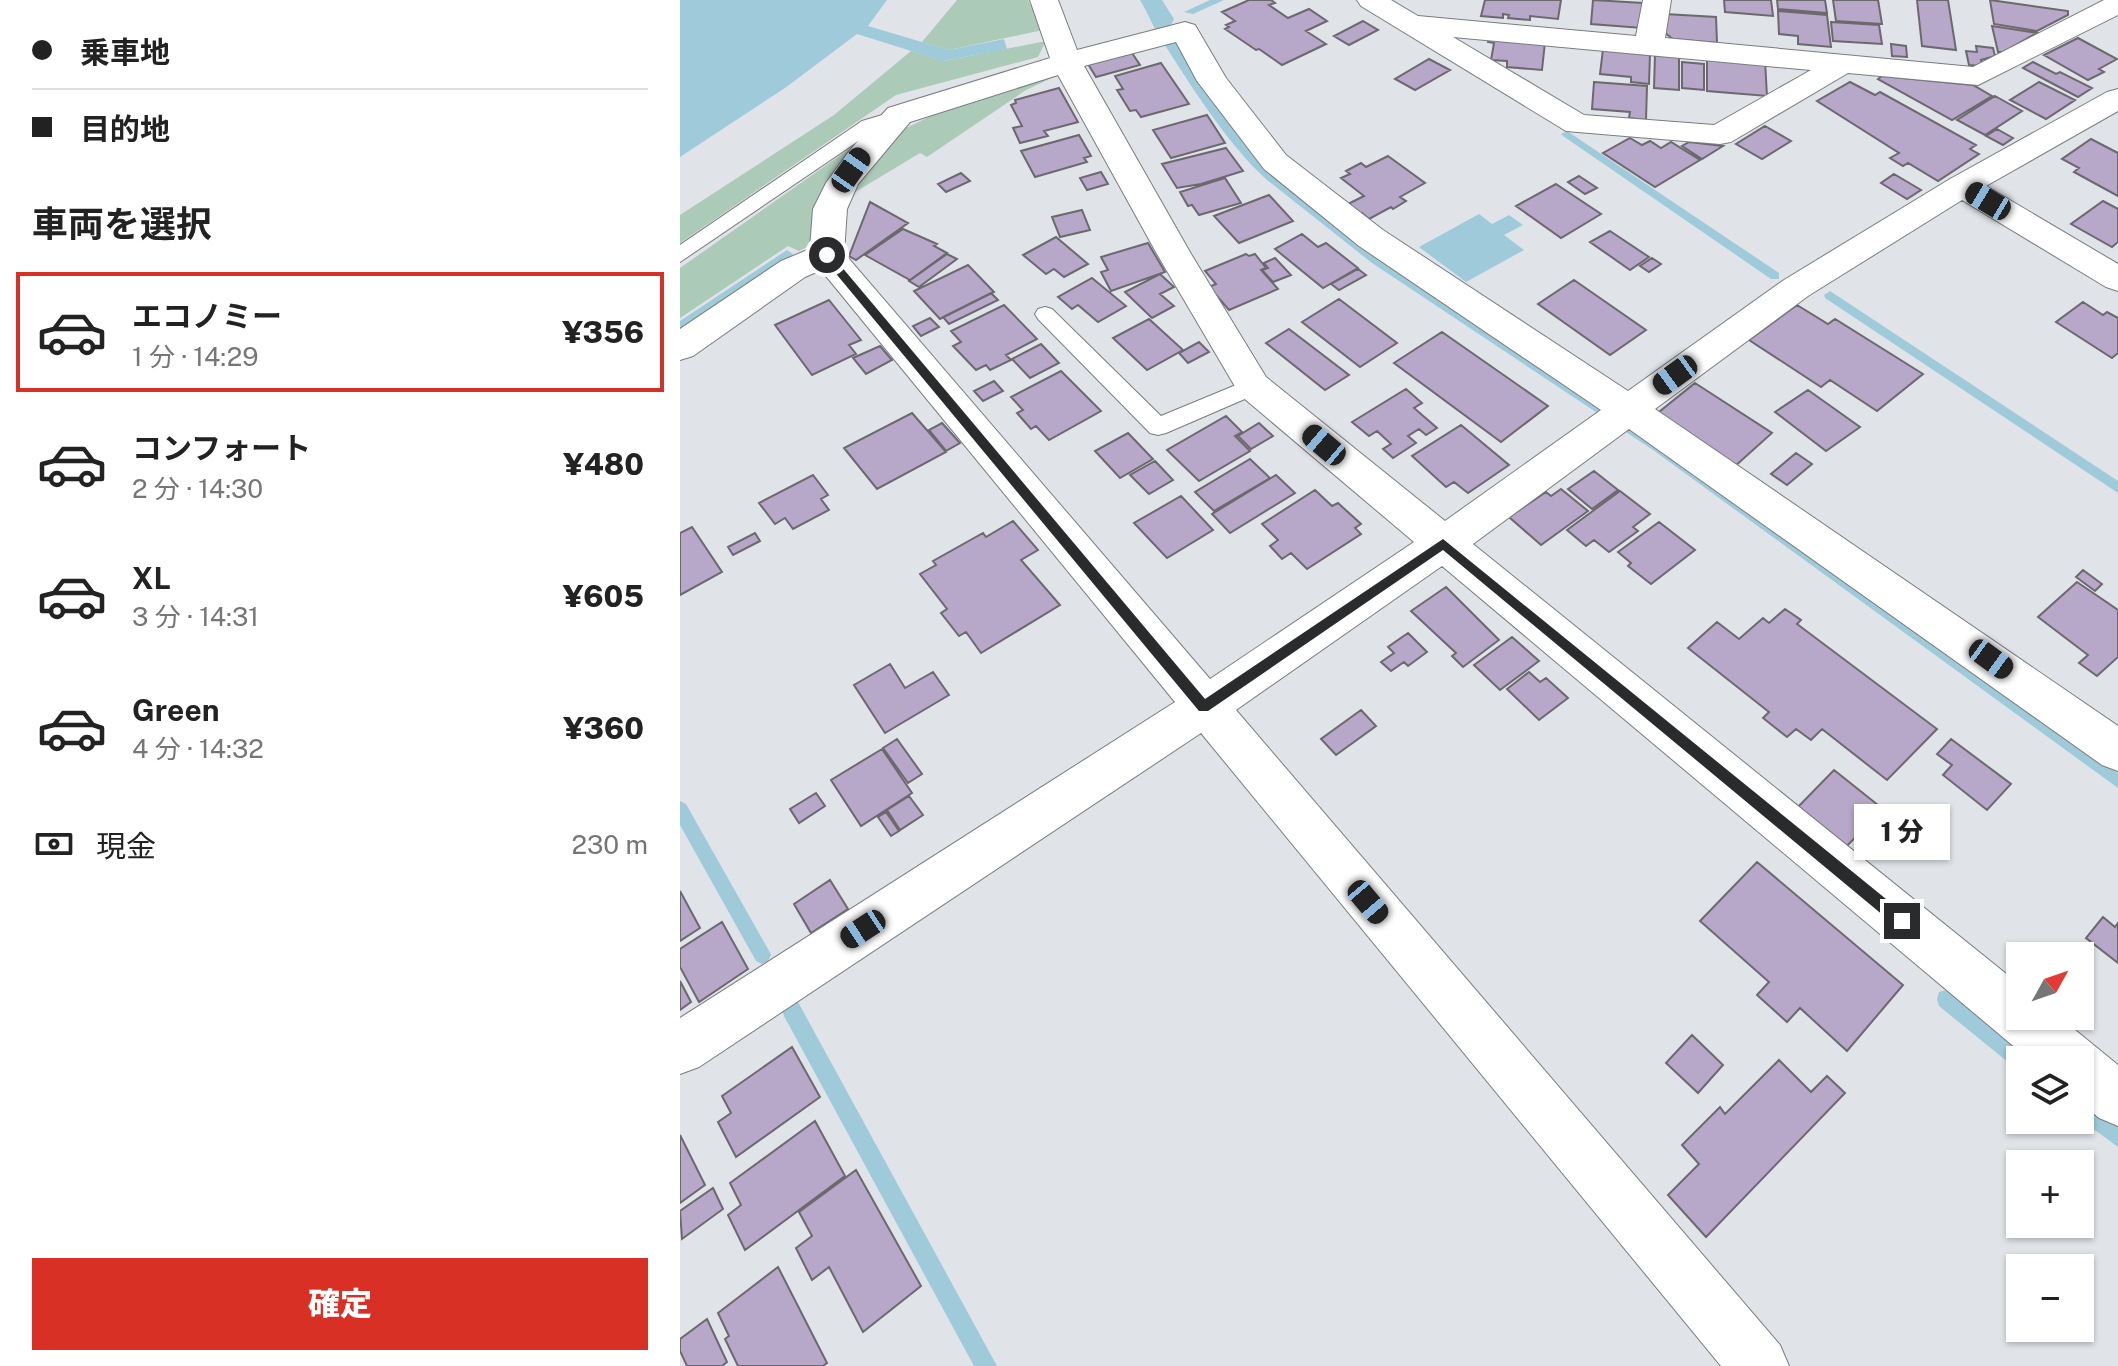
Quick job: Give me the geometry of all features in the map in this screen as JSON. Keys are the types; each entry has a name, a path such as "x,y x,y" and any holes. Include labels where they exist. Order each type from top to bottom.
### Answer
{"street":[{"path":"1044,0 1067,63 1174,254 1253,386 2054,1046"},
{"path":"1371,0 1577,124 1720,135 1844,63"},
{"path":"1649,44 1657,0"},
{"path":"1411,24 1978,76 2118,4"},
{"path":"1759,1366 827,255 830,209 842,183 899,115 1067,63 1185,31 1212,81 1275,162 1371,238 1613,421 1991,659 2118,751"},
{"path":"680,1048 1204,707 1443,544 1796,288 1962,186 2118,98"},
{"path":"1962,186 2118,279"},
{"path":"680,347 793,269 827,255"},
{"path":"2094,1079 2118,1099"}],"lane":[{"path":"680,255 869,125 899,115"},
{"path":"1045,314 1158,427 1253,386"}],"green space":[{"path":"957,0 1028,0 1043,30 949,50 922,42"},
{"path":"1046,41 1038,57 896,95 680,243 680,215 834,115 911,51 944,61"},
{"path":"1058,75 1026,90 927,157 920,153 847,197 896,133 941,111"},
{"path":"869,135 822,192 809,246 799,251 788,246 680,318 680,268"}],"water":[{"path":"680,0 887,0 868,26 949,50 1004,39 1007,49 943,61 857,34 785,88 680,157"},
{"path":"1140,0 1162,0 1174,19 1169,29 1270,167 2118,773 2118,788 1653,450 1372,263 1267,180 1210,113 1158,34"},
{"path":"1479,214 1492,224 1509,215 1523,225 1504,235 1524,250 1466,282 1419,247"}],"building":[{"path":"1249,0 1271,0 1275,3 1269,5 1288,18 1309,9 1327,21 1306,31 1326,44 1282,65 1225,29 1229,27 1226,25 1235,21 1222,12"},
{"path":"1485,0 1561,0 1558,19 1530,16 1530,20 1508,18 1509,15 1503,14 1503,18 1481,16"},
{"path":"1593,0 1643,3 1642,28 1591,24"},
{"path":"1724,0 1771,0 1773,16 1725,12"},
{"path":"1777,0 1825,0 1827,13 1778,9"},
{"path":"1833,0 1878,0 1882,24 1836,21"},
{"path":"1917,0 1948,0 1956,50 1922,46"},
{"path":"1990,0 2068,11 2068,15 2037,31 1994,24"},
{"path":"1778,11 1827,15 1831,47 1798,44 1798,36 1779,34"},
{"path":"1665,14 1716,17 1717,43 1673,39 1665,33"},
{"path":"1363,21 1378,30 1349,45 1334,36"},
{"path":"1831,22 1879,25 1882,44 1833,41"},
{"path":"1992,26 2037,33 1998,52"},
{"path":"1489,38 1545,42 1542,70 1507,67 1507,61 1491,60 1494,43 1488,42"},
{"path":"2078,38 2117,59 2099,69 2104,72 2088,80 2044,55"},
{"path":"1891,44 1906,46 1907,57 1892,56"},
{"path":"1976,46 1993,48 1995,56 1981,60 1983,66 1969,65 1966,51 1977,52"},
{"path":"1603,49 1650,53 1649,84 1631,82 1631,77 1600,74"},
{"path":"1132,53 1140,65 1096,77 1088,64"},
{"path":"1655,54 1679,55 1679,90 1654,88"},
{"path":"1707,56 1765,61 1767,96 1707,91"},
{"path":"1429,59 1450,70 1415,90 1395,79"},
{"path":"1682,62 1704,64 1704,90 1682,88"},
{"path":"2033,62 2092,88 2078,97 2023,68"},
{"path":"1161,63 1189,104 1141,117 1136,110 1130,111 1117,90 1123,89 1115,76"},
{"path":"1882,76 1973,85 1992,96 1952,120 1878,79"},
{"path":"1594,82 1647,86 1646,120 1629,118 1630,112 1592,109"},
{"path":"1850,82 1875,95 1880,92 1976,145 1970,149 1979,154 1938,181 1908,163 1903,166 1890,158 1899,153 1817,101"},
{"path":"2039,82 2075,100 2046,119 2010,100"},
{"path":"1059,88 1078,122 1044,131 1048,136 1020,143 1013,128 1022,126 1011,105 1016,103 1015,100"},
{"path":"1995,96 2022,111 1985,135 1957,120"},
{"path":"1207,115 1225,143 1171,158 1153,130"},
{"path":"1765,126 1791,141 1762,159 1736,144"},
{"path":"1997,129 2013,138 2003,145 1986,136"},
{"path":"1079,135 1091,156 1084,158 1087,162 1035,177 1021,151"},
{"path":"1630,138 1642,145 1650,141 1661,148 1671,142 1700,160 1655,187 1603,153"},
{"path":"2091,139 2118,153 2118,196 2074,172 2079,168 2062,159"},
{"path":"1689,142 1723,146 1702,159 1682,146"},
{"path":"1226,148 1243,171 1201,184 1177,188 1162,164"},
{"path":"1388,156 1425,183 1400,197 1406,201 1393,209 1391,207 1369,219 1362,213 1357,216 1344,206 1364,196 1341,178 1350,174 1346,171 1361,163 1366,167"},
{"path":"1101,172 1108,184 1087,190 1080,178"},
{"path":"961,173 970,181 946,192 938,184"},
{"path":"1894,174 1921,190 1907,199 1881,183"},
{"path":"1579,176 1597,188 1585,194 1568,182"},
{"path":"1225,178 1241,203 1199,215 1192,205 1188,206 1180,192"},
{"path":"1556,184 1601,214 1561,238 1516,206"},
{"path":"1269,195 1293,221 1239,243 1214,216"},
{"path":"2103,201 2118,209 2118,242 2112,247 2071,224"},
{"path":"870,202 908,223 856,260 849,256"},
{"path":"1082,210 1090,230 1060,237 1052,217"},
{"path":"903,229 937,244 934,246 947,253 910,280 865,255"},
{"path":"1610,231 1649,257 1630,270 1590,242"},
{"path":"1302,234 1318,247 1326,243 1358,268 1323,288 1275,249"},
{"path":"1056,237 1088,264 1064,277 1054,269 1046,274 1023,255"},
{"path":"1148,243 1165,272 1111,291 1101,272 1108,270 1101,257"},
{"path":"947,254 957,259 919,287 909,281"},
{"path":"1246,254 1255,254 1266,268 1261,270 1278,289 1229,310 1209,287 1216,284 1205,271"},
{"path":"1275,258 1291,275 1273,282 1262,270 1268,268 1264,263"},
{"path":"1652,258 1661,264 1649,272 1640,266"},
{"path":"968,265 994,292 940,319 914,291"},
{"path":"1358,269 1366,275 1339,290 1331,284"},
{"path":"1160,274 1174,287 1160,294 1174,306 1152,318 1125,292"},
{"path":"1092,278 1126,306 1098,322 1078,305 1072,309 1058,297"},
{"path":"1574,280 1646,330 1610,355 1538,304"},
{"path":"991,293 998,300 949,324 943,317"},
{"path":"1339,299 1397,343 1360,367 1302,322"},
{"path":"829,300 861,340 849,345 856,354 812,375 775,325"},
{"path":"2083,302 2103,315 2107,312 2118,318 2118,353 2112,358 2056,322"},
{"path":"1004,305 1037,339 1006,355 1011,360 990,370 986,365 976,370 953,346 961,342 951,331"},
{"path":"1797,305 1828,324 1835,319 1923,374 1877,411 1830,380 1821,387 1749,340"},
{"path":"930,318 939,327 921,336 913,326"},
{"path":"1149,319 1183,350 1147,370 1113,338"},
{"path":"1289,329 1349,375 1325,390 1266,343"},
{"path":"1442,332 1548,406 1501,442 1394,363"},
{"path":"1199,342 1209,352 1188,363 1179,353"},
{"path":"1041,344 1059,363 1030,378 1012,359"},
{"path":"880,346 892,360 866,374 853,358"},
{"path":"1061,371 1101,411 1049,440 1036,426 1031,429 1017,413 1023,410 1011,397"},
{"path":"994,381 1003,391 983,401 974,391"},
{"path":"1695,383 1772,433 1733,468 1654,416"},
{"path":"1406,389 1422,403 1414,408 1437,428 1426,435 1419,429 1408,436 1416,443 1393,458 1383,449 1391,444 1377,431 1369,436 1352,422"},
{"path":"1808,390 1860,427 1826,451 1775,412"},
{"path":"912,413 946,452 877,489 844,448"},
{"path":"1226,416 1242,432 1235,436 1250,451 1199,481 1167,450"},
{"path":"942,423 960,443 946,451 929,430"},
{"path":"1259,423 1273,436 1251,449 1238,436"},
{"path":"1461,425 1509,465 1468,493 1454,482 1446,487 1412,456"},
{"path":"1128,433 1153,459 1120,478 1095,451"},
{"path":"1796,453 1812,464 1787,485 1771,474"},
{"path":"1250,459 1270,478 1214,511 1195,492"},
{"path":"1155,461 1173,480 1149,494 1130,475"},
{"path":"1594,471 1618,490 1592,509 1568,489"},
{"path":"813,475 828,495 821,499 829,510 793,529 785,518 775,524 759,503"},
{"path":"1276,475 1295,493 1230,533 1212,514"},
{"path":"1561,489 1588,511 1541,545 1509,517 1546,492 1551,496"},
{"path":"1315,490 1332,506 1338,503 1361,524 1355,528 1361,534 1307,569 1291,553 1282,559 1270,546 1278,540 1262,524"},
{"path":"1620,491 1650,514 1633,527 1638,531 1609,552 1594,540 1586,546 1567,530"},
{"path":"1181,496 1213,530 1167,558 1134,523"},
{"path":"1013,521 1038,550 1021,560 1060,605 981,653 966,632 959,636 941,613 947,609 920,574 936,565 933,561 983,533 986,537"},
{"path":"1659,522 1695,550 1651,584 1628,566 1631,563 1618,552"},
{"path":"692,527 722,572 680,595 680,533"},
{"path":"755,533 760,541 733,555 728,547"},
{"path":"2083,570 2102,584 2095,591 2076,577"},
{"path":"2077,582 2118,610 2118,657 2097,676 2079,663 2088,655 2038,617"},
{"path":"1446,587 1499,640 1463,667 1452,656 1456,653 1411,611"},
{"path":"1785,609 1801,620 1797,624 1937,729 1887,780 1822,729 1811,740 1796,729 1787,737 1763,718 1769,712 1688,648 1717,622 1739,639 1763,618 1769,623"},
{"path":"1408,633 1427,652 1408,666 1404,662 1391,671 1381,662 1394,653 1388,647"},
{"path":"1512,637 1539,661 1500,690 1474,665"},
{"path":"890,664 905,688 933,672 949,695 885,733 854,685"},
{"path":"1529,672 1540,682 1546,678 1568,698 1539,720 1507,689"},
{"path":"1361,710 1376,726 1336,755 1321,739"},
{"path":"897,739 922,774 908,783 883,748"},
{"path":"1951,739 2011,784 1987,810 1943,775 1952,765 1937,754"},
{"path":"882,749 912,793 861,826 831,780"},
{"path":"1834,770 1883,809 1843,850 1795,810"},
{"path":"816,793 825,806 799,823 790,809"},
{"path":"909,796 923,815 900,830 887,810"},
{"path":"886,812 899,831 891,836 878,817"},
{"path":"1757,862 1903,985 1847,1051 1800,1008 1787,1022 1757,995 1769,982 1700,921"},
{"path":"830,880 848,909 811,933 794,904"},
{"path":"680,891 700,928 680,941"},
{"path":"2103,917 2115,927 2118,923 2118,963 2094,942 2086,938"},
{"path":"722,922 748,969 699,1002 680,967 680,949"},
{"path":"680,981 691,1002 680,1010"},
{"path":"1692,1035 1723,1065 1698,1093 1666,1063"},
{"path":"792,1047 820,1097 736,1157 718,1122 731,1113 722,1096"},
{"path":"1779,1060 1811,1092 1827,1076 1845,1093 1706,1237 1668,1195 1699,1164 1682,1145 1720,1107 1725,1114"},
{"path":"815,1121 845,1176 745,1250 728,1215 741,1205 730,1183"},
{"path":"680,1135 705,1185 680,1203"},
{"path":"856,1170 921,1286 863,1332 829,1267 812,1280 796,1248 812,1236 799,1212"},
{"path":"713,1188 723,1209 682,1239 680,1211"},
{"path":"778,1267 827,1363 823,1366 738,1366 725,1339 729,1336 718,1313"},
{"path":"707,1319 727,1362 722,1366 687,1366 680,1351 680,1339"}],"waterway":[{"path":"1189,12 1219,0"},
{"path":"1567,134 1775,276"},
{"path":"680,327 787,254"},
{"path":"1830,295 2118,488"},
{"path":"680,809 762,955"},
{"path":"1946,999 2006,1048"},
{"path":"791,1009 986,1366"},
{"path":"2094,1118 2118,1137"}],"route":[{"path":"827,255 1204,707 1443,544 1902,921"}]}
